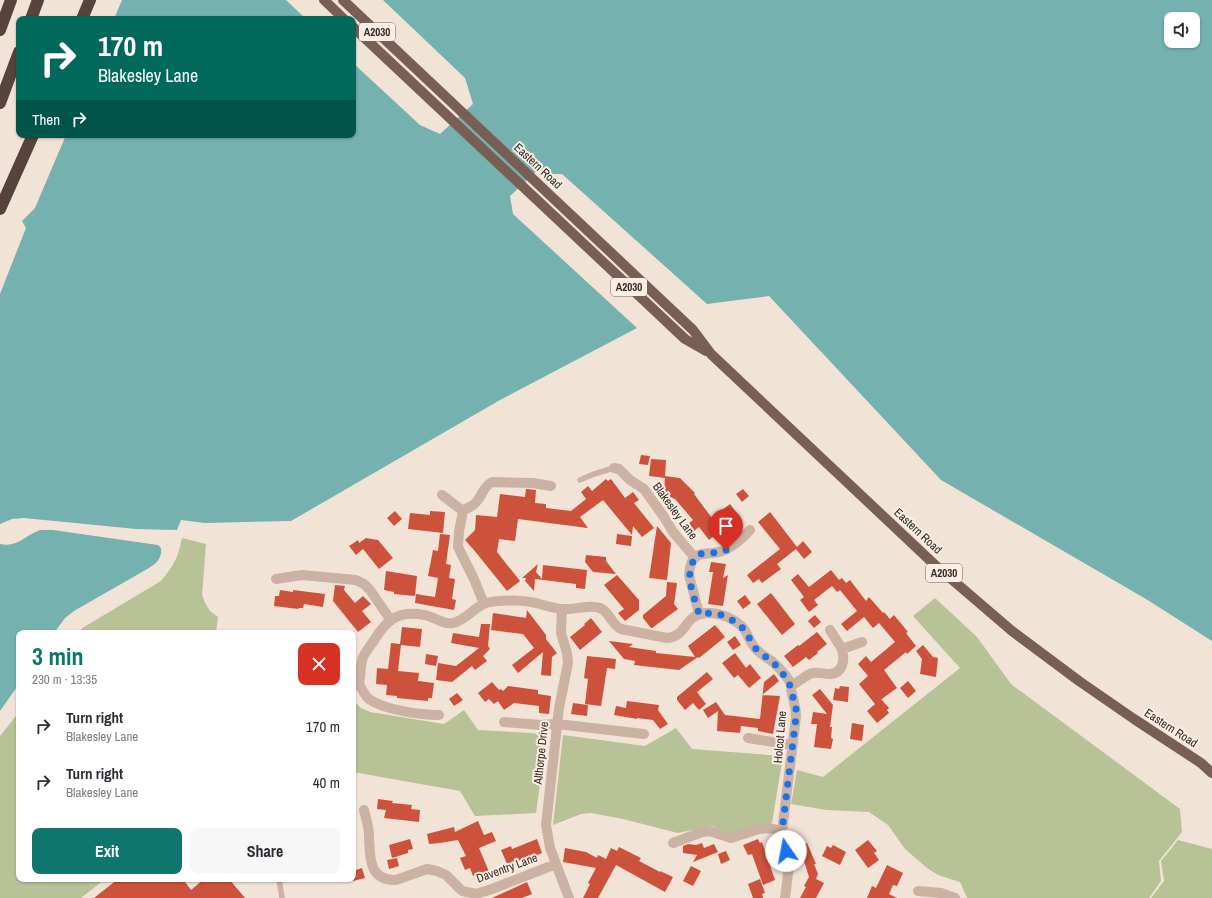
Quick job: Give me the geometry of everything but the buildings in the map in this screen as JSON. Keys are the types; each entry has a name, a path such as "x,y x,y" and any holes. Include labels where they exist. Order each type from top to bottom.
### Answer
{"highway":[{"path":"0,30 11,0"},
{"path":"32,16 38,0"},
{"path":"83,16 90,0"},
{"path":"0,103 16,60"},
{"path":"0,209 32,138"}],"main road":[{"name":"A2030","path":"324,0 341,16"},
{"name":"Eastern Road","path":"343,0 693,330 711,354 935,565 1012,631 1079,681 1134,719 1201,762 1212,773"},
{"name":"Eastern Road","path":"356,30 685,339 711,354"},
{"name":"Eastern Road","path":"1201,762 1212,766"}],"street":[{"name":"Blakesley Lane","path":"614,468 619,469 630,480 644,489 673,532 695,558"},
{"path":"484,604 474,579 458,547 459,531 463,511 474,504 483,489 492,482 551,486"},
{"path":"442,495 463,511"},
{"name":"Blakesley Lane","path":"699,614 689,575 689,570 695,558 699,554 716,553 726,550 740,540 750,530"},
{"path":"276,580 302,575 348,579 360,582 367,587 378,600 390,619"},
{"path":"439,715 422,715 377,704 369,699 356,684 362,671 363,658 376,636 390,619 406,614 422,614 450,624 466,616 484,604 509,601 526,601 562,609 590,607 598,608 605,611 621,629 667,638 677,635 691,618 699,614"},
{"name":"Althorpe Drive","path":"562,609 561,633 567,653 568,663 560,700 546,825 550,848 569,898"},
{"name":"Holcot Lane","path":"699,614 707,613 722,615 739,624 744,629 755,648 777,666 791,686 796,709 782,831 782,837 789,860 785,898"},
{"path":"791,686 811,674 830,674 837,672 840,669 845,659 842,649 830,630"},
{"path":"842,649 862,642"},
{"path":"504,722 540,725 557,724 644,734"},
{"path":"748,738 792,745"},
{"name":"Daventry Lane","path":"364,810 369,834 370,863 377,874 392,880 427,869 446,875 462,890 476,894 556,864"},
{"path":"673,843 702,832 709,832 730,838 759,829 768,828 782,831"},
{"path":"918,891 942,893 955,898"}],"lane":[{"path":"580,480 614,468"},
{"path":"279,882 282,898"}],"green space":[{"path":"182,538 206,544 202,595 210,611 218,617 216,630 80,630 161,581 175,561"},
{"path":"935,598 977,637 1011,684 1180,809 1182,832 1159,861 1161,881 1149,898 967,898 960,882 938,875 927,868 905,849 888,825 869,812 826,810 791,804 797,770 823,777 960,668 913,616"},
{"path":"356,703 361,708 370,712 444,724 464,710 478,730 547,734 536,813 475,816 460,791 356,773"},
{"path":"16,716 16,882 101,882 81,898 0,898 0,736"},
{"path":"676,728 692,749 783,756 772,823 728,834 712,826 678,833 623,819 591,813 581,814 553,825 563,735 645,746"},
{"path":"1178,840 1212,849 1212,898 1151,898 1164,881 1161,861"}],"water":[{"path":"122,0 286,0 303,16 115,16"},
{"path":"383,0 1212,0 1212,641 1146,599 941,480 769,296 707,304 562,174 545,174 539,169 510,196 513,214 637,328 500,400 291,521 205,523 181,520 177,530 136,529 24,518 12,519 0,524 0,294 26,228 22,221 35,208 65,138 356,138 356,66 420,125 440,134 473,104 465,78"},
{"path":"40,530 53,530 158,545 161,548 161,555 157,562 149,568 74,611 65,618 56,630 16,630 16,688 0,711 0,544 6,545 17,543"}],"route":[{"path":"726,550 716,553 699,554 695,558 689,570 689,575 699,614 713,613 722,615 739,624 744,629 755,648 777,666 791,686 792,695 796,704 796,717 782,831 786,851"}]}
